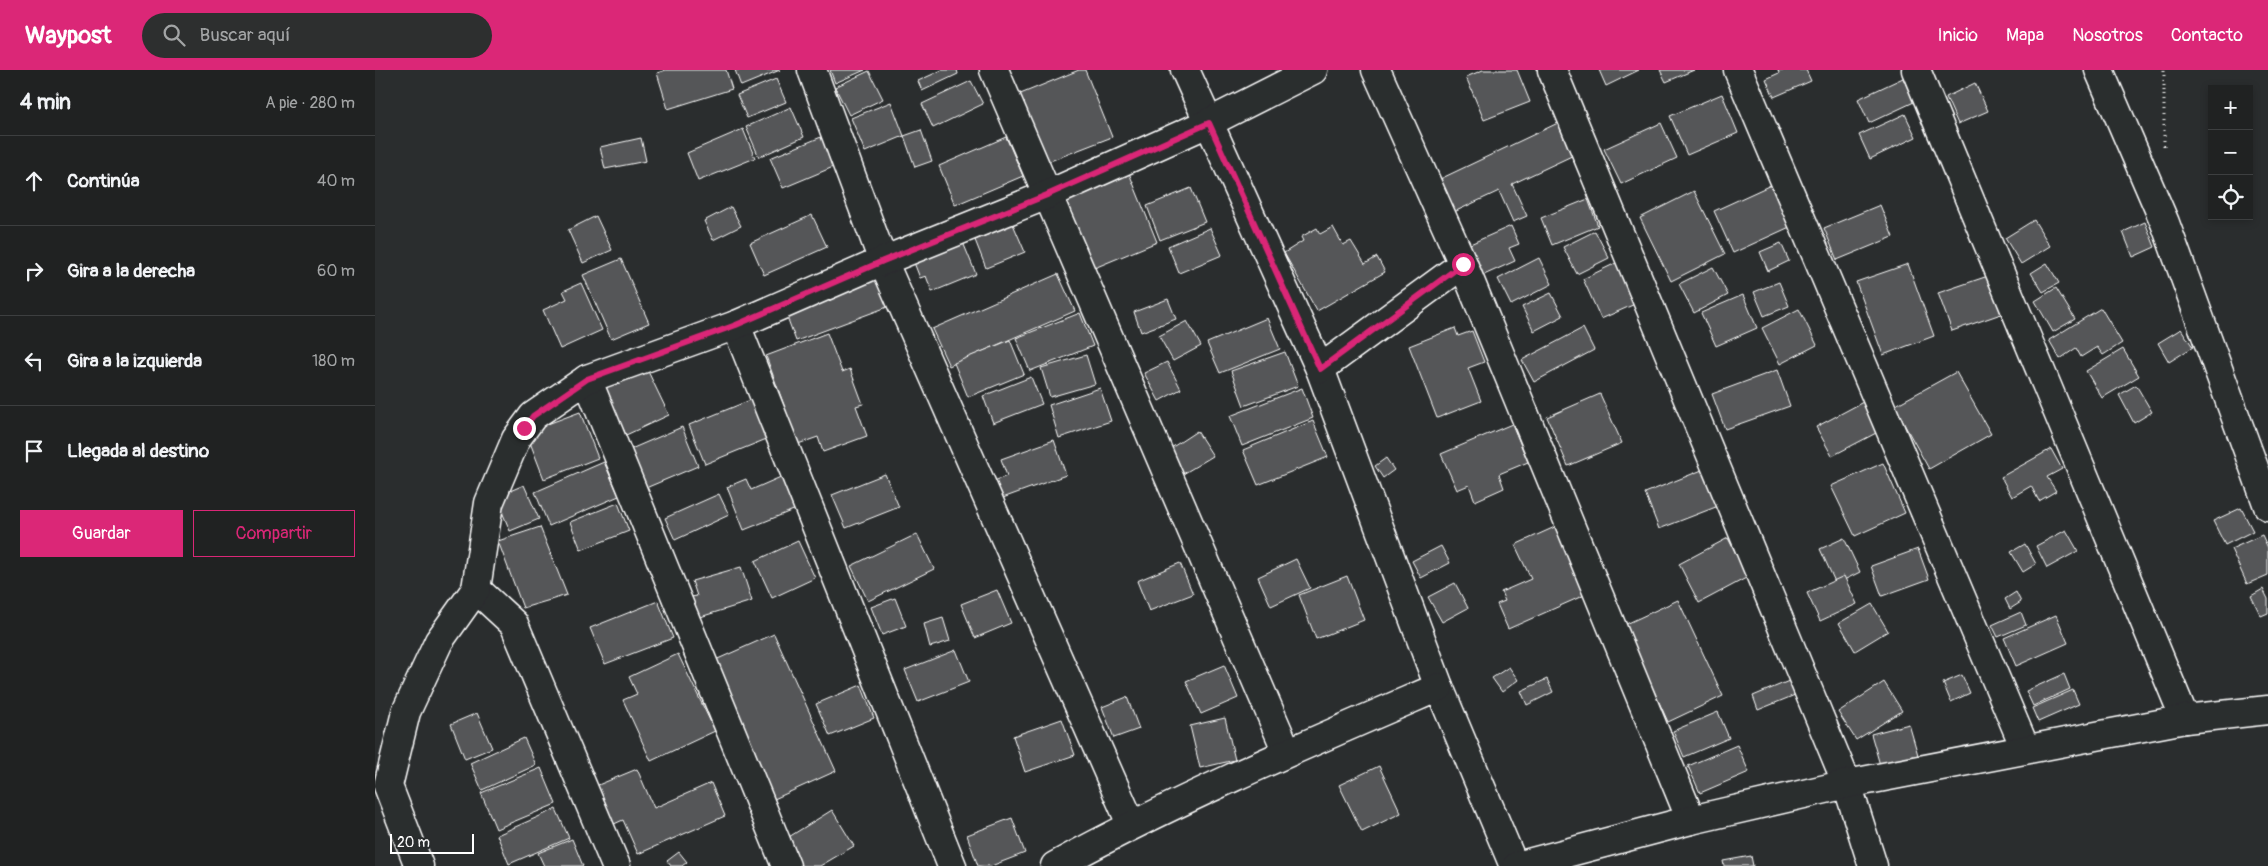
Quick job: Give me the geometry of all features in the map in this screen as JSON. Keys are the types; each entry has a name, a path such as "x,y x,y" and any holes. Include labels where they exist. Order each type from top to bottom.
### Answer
{"street":[{"path":"812,70 883,261 1131,824"},
{"path":"994,70 1287,752"},
{"path":"1185,70 1320,369 1439,687 1515,866 1691,820 1847,784 2025,748 2185,719 2268,710"},
{"path":"419,866 388,786 406,712 439,641 476,589 489,503 516,439 533,416 587,379 736,325 883,261 1047,195 1209,123 1313,70"},
{"path":"1376,70 1463,264 1691,820"},
{"path":"1552,70 1847,784 1873,866"},
{"path":"1738,70 2025,748"},
{"path":"1916,70 2185,719"},
{"path":"2099,70 2165,223 2268,506"},
{"path":"1320,369 1463,264"},
{"path":"736,325 953,866"},
{"path":"587,379 786,866"},
{"path":"476,589 514,624 616,866"},
{"path":"1055,866 1131,824 1287,752 1439,687"}],"building":[{"path":"666,70 726,70 732,89 668,109 657,73"},
{"path":"735,70 780,70 741,86"},
{"path":"830,70 865,70 835,83"},
{"path":"942,70 957,70 958,74 922,91 918,81"},
{"path":"1079,70 1085,70 1112,137 1045,163 1018,95"},
{"path":"1483,70 1517,70 1530,102 1484,120 1466,77"},
{"path":"1599,70 1639,70 1606,86"},
{"path":"1660,70 1694,70 1666,82"},
{"path":"1778,70 1806,70 1811,81 1774,97 1766,79 1779,73"},
{"path":"869,71 883,99 849,115 835,87"},
{"path":"1903,78 1914,102 1869,123 1858,99"},
{"path":"776,79 786,102 747,118 737,95"},
{"path":"971,81 983,104 933,128 922,104"},
{"path":"1975,83 1988,111 1958,124 1946,97"},
{"path":"1722,94 1738,133 1687,155 1670,116"},
{"path":"891,102 904,136 865,152 851,118"},
{"path":"791,107 804,137 759,157 746,127"},
{"path":"1905,114 1916,137 1870,159 1859,135"},
{"path":"1560,122 1576,154 1512,184 1527,216 1513,222 1499,191 1454,212 1438,180"},
{"path":"1661,123 1677,158 1621,184 1604,149"},
{"path":"743,129 755,158 698,181 687,153"},
{"path":"921,130 932,161 915,167 904,136"},
{"path":"826,135 838,165 783,188 770,158"},
{"path":"1006,137 1023,176 955,205 939,166"},
{"path":"641,138 646,161 605,169 600,147"},
{"path":"1127,168 1157,242 1092,269 1062,195"},
{"path":"1773,184 1792,226 1733,253 1714,211"},
{"path":"1191,188 1205,222 1160,240 1147,206"},
{"path":"1694,191 1725,254 1671,281 1640,218"},
{"path":"1588,199 1598,226 1552,245 1541,218"},
{"path":"1880,205 1893,237 1837,260 1824,228"},
{"path":"731,207 741,226 713,240 704,221"},
{"path":"812,215 827,247 764,275 750,243"},
{"path":"596,216 612,250 583,263 568,230"},
{"path":"2034,220 2050,246 2021,264 2005,238"},
{"path":"2145,222 2155,247 2133,257 2123,232"},
{"path":"1013,224 1025,252 986,268 975,240"},
{"path":"1511,226 1519,244 1509,248 1515,261 1475,279 1461,248"},
{"path":"1333,227 1343,245 1351,241 1365,264 1377,257 1385,272 1317,311 1284,253 1303,241 1301,237 1317,228 1320,234"},
{"path":"1210,228 1222,255 1179,273 1168,246"},
{"path":"1595,231 1609,258 1577,274 1563,247"},
{"path":"962,240 976,274 932,292 926,276 920,278 913,260"},
{"path":"1781,243 1789,261 1768,271 1760,252"},
{"path":"1539,258 1552,284 1511,305 1498,279"},
{"path":"621,259 649,323 611,339 583,275"},
{"path":"1616,263 1635,304 1601,319 1583,279"},
{"path":"2047,263 2059,283 2043,292 2031,273"},
{"path":"1908,264 1934,336 1883,355 1856,282"},
{"path":"1713,267 1728,295 1694,313 1679,284"},
{"path":"877,271 890,306 796,341 783,306"},
{"path":"1058,274 1075,311 949,366 932,329"},
{"path":"1988,276 2001,314 1952,331 1938,293"},
{"path":"1779,282 1789,306 1764,316 1754,292"},
{"path":"581,283 602,330 560,349 543,310 567,299 563,291"},
{"path":"2056,288 2075,319 2053,332 2035,301"},
{"path":"1551,293 1563,316 1534,331 1522,307"},
{"path":"1743,295 1757,328 1716,346 1701,313"},
{"path":"1168,299 1176,319 1141,332 1134,312"},
{"path":"2101,308 2122,343 2103,355 2097,347 2081,357 2076,348 2060,359 2049,340"},
{"path":"1799,309 1817,345 1780,364 1762,328"},
{"path":"1080,313 1093,346 1030,371 1016,338"},
{"path":"1267,318 1280,349 1220,373 1207,343"},
{"path":"1187,321 1201,346 1173,361 1159,336"},
{"path":"1455,328 1458,336 1472,331 1484,362 1468,368 1481,401 1437,418 1409,346"},
{"path":"1583,328 1594,350 1534,382 1522,360"},
{"path":"2181,329 2193,347 2169,362 2158,343"},
{"path":"827,333 842,372 850,369 863,404 856,406 867,436 823,452 818,437 798,444 766,356"},
{"path":"1010,340 1024,374 968,397 954,363"},
{"path":"2123,349 2139,376 2102,398 2086,371"},
{"path":"1285,352 1298,386 1244,406 1231,371"},
{"path":"1086,355 1095,384 1050,397 1041,368"},
{"path":"1167,362 1181,389 1159,401 1144,373"},
{"path":"645,365 669,415 626,435 602,385"},
{"path":"1777,370 1790,406 1725,429 1712,394"},
{"path":"1956,372 1991,434 1929,469 1894,406"},
{"path":"1031,377 1042,404 993,423 983,396"},
{"path":"2136,385 2152,412 2134,423 2119,395"},
{"path":"1100,388 1111,421 1059,438 1049,405"},
{"path":"1302,388 1313,418 1242,446 1230,416"},
{"path":"1600,394 1622,443 1568,466 1547,417"},
{"path":"753,399 769,438 705,464 689,425"},
{"path":"1863,402 1878,432 1832,456 1816,427"},
{"path":"580,412 598,458 544,479 526,432"},
{"path":"1313,421 1328,457 1258,485 1243,450"},
{"path":"1512,424 1528,462 1499,474 1504,488 1475,501 1469,485 1457,490 1441,454"},
{"path":"682,427 698,466 641,490 624,452"},
{"path":"1197,431 1213,456 1183,474 1168,450"},
{"path":"1054,440 1066,475 1000,499 994,481 1007,476 1001,459"},
{"path":"2051,449 2062,469 2047,477 2056,491 2039,501 2031,486 2012,497 2001,477"},
{"path":"1386,458 1394,470 1383,478 1375,466"},
{"path":"604,462 619,496 549,526 535,492"},
{"path":"1883,463 1905,513 1855,536 1831,486"},
{"path":"1707,468 1721,505 1659,529 1645,493"},
{"path":"885,474 899,507 846,528 832,495"},
{"path":"783,476 796,509 744,530 727,487 746,479 751,490"},
{"path":"524,485 539,519 510,531 496,497"},
{"path":"719,494 729,515 675,540 665,518"},
{"path":"618,503 629,531 581,550 570,522"},
{"path":"2241,508 2253,531 2225,545 2213,521"},
{"path":"1557,526 1587,594 1508,629 1497,604 1505,601 1501,592 1531,579 1515,545"},
{"path":"540,527 567,595 523,608 498,541"},
{"path":"2066,530 2078,551 2047,568 2036,546"},
{"path":"917,534 934,569 868,601 851,566"},
{"path":"2262,535 2268,548 2268,575 2247,584 2231,549"},
{"path":"1728,538 1748,577 1699,603 1679,564"},
{"path":"1844,538 1860,572 1836,584 1820,549"},
{"path":"798,541 815,578 772,598 755,561"},
{"path":"2025,544 2036,564 2023,572 2011,552"},
{"path":"1441,546 1450,563 1421,578 1412,561"},
{"path":"1918,549 1929,579 1882,596 1871,566"},
{"path":"1296,559 1310,588 1271,606 1258,577"},
{"path":"1180,563 1193,594 1149,611 1137,581"},
{"path":"741,567 752,601 697,618 691,597 697,596 692,581"},
{"path":"1347,576 1364,620 1316,639 1299,595"},
{"path":"1844,576 1857,604 1820,621 1807,593"},
{"path":"1455,583 1468,608 1442,622 1428,597"},
{"path":"2263,589 2268,599 2268,613 2261,616 2251,596"},
{"path":"997,590 1011,623 975,638 961,604"},
{"path":"2016,592 2021,602 2010,609 2005,599"},
{"path":"895,598 906,626 882,635 871,607"},
{"path":"1678,600 1723,696 1668,722 1624,625"},
{"path":"658,601 673,638 605,664 590,628"},
{"path":"1872,604 1888,631 1855,651 1839,623"},
{"path":"2021,612 2026,625 1998,637 1992,625"},
{"path":"2056,615 2068,643 2016,666 2004,638"},
{"path":"943,618 950,641 930,647 924,624"},
{"path":"774,634 836,771 772,800 711,662"},
{"path":"956,650 969,682 918,702 905,670"},
{"path":"678,654 715,731 651,761 623,700 637,694 629,677"},
{"path":"1224,665 1238,698 1201,714 1186,681"},
{"path":"1509,667 1518,680 1502,692 1492,678"},
{"path":"2064,674 2070,689 2033,706 2026,691"},
{"path":"1962,675 1970,693 1951,702 1943,683"},
{"path":"1547,679 1553,692 1527,705 1521,691"},
{"path":"1789,681 1795,695 1758,710 1753,696"},
{"path":"1884,682 1902,711 1856,740 1838,712"},
{"path":"861,685 874,718 830,736 816,704"},
{"path":"2073,690 2079,704 2038,722 2032,708"},
{"path":"1127,697 1139,729 1114,738 1102,707"},
{"path":"1718,712 1729,738 1684,757 1673,731"},
{"path":"477,713 492,748 465,759 451,724"},
{"path":"1225,718 1235,760 1200,768 1190,726"},
{"path":"1062,719 1075,755 1025,772 1013,736"},
{"path":"1909,724 1918,755 1880,765 1871,734"},
{"path":"524,738 536,765 482,790 470,763"},
{"path":"1737,745 1749,772 1700,793 1688,766"},
{"path":"1379,766 1401,813 1362,832 1339,785"},
{"path":"541,768 556,804 496,829 481,793"},
{"path":"637,769 654,808 711,783 725,816 638,854 623,820 603,829 586,790"},
{"path":"556,809 569,838 509,864 497,835"},
{"path":"832,810 854,846 820,866 800,866 784,840"},
{"path":"1012,818 1025,853 991,866 978,866 967,835"},
{"path":"572,839 583,866 544,866 538,853"},
{"path":"679,852 687,862 682,866 671,866 667,861"},
{"path":"1751,856 1753,866 1724,866 1723,861"}],"route":[{"path":"524,428 533,416 587,379 736,325 883,261 1047,195 1209,123 1320,369 1463,264"}]}
